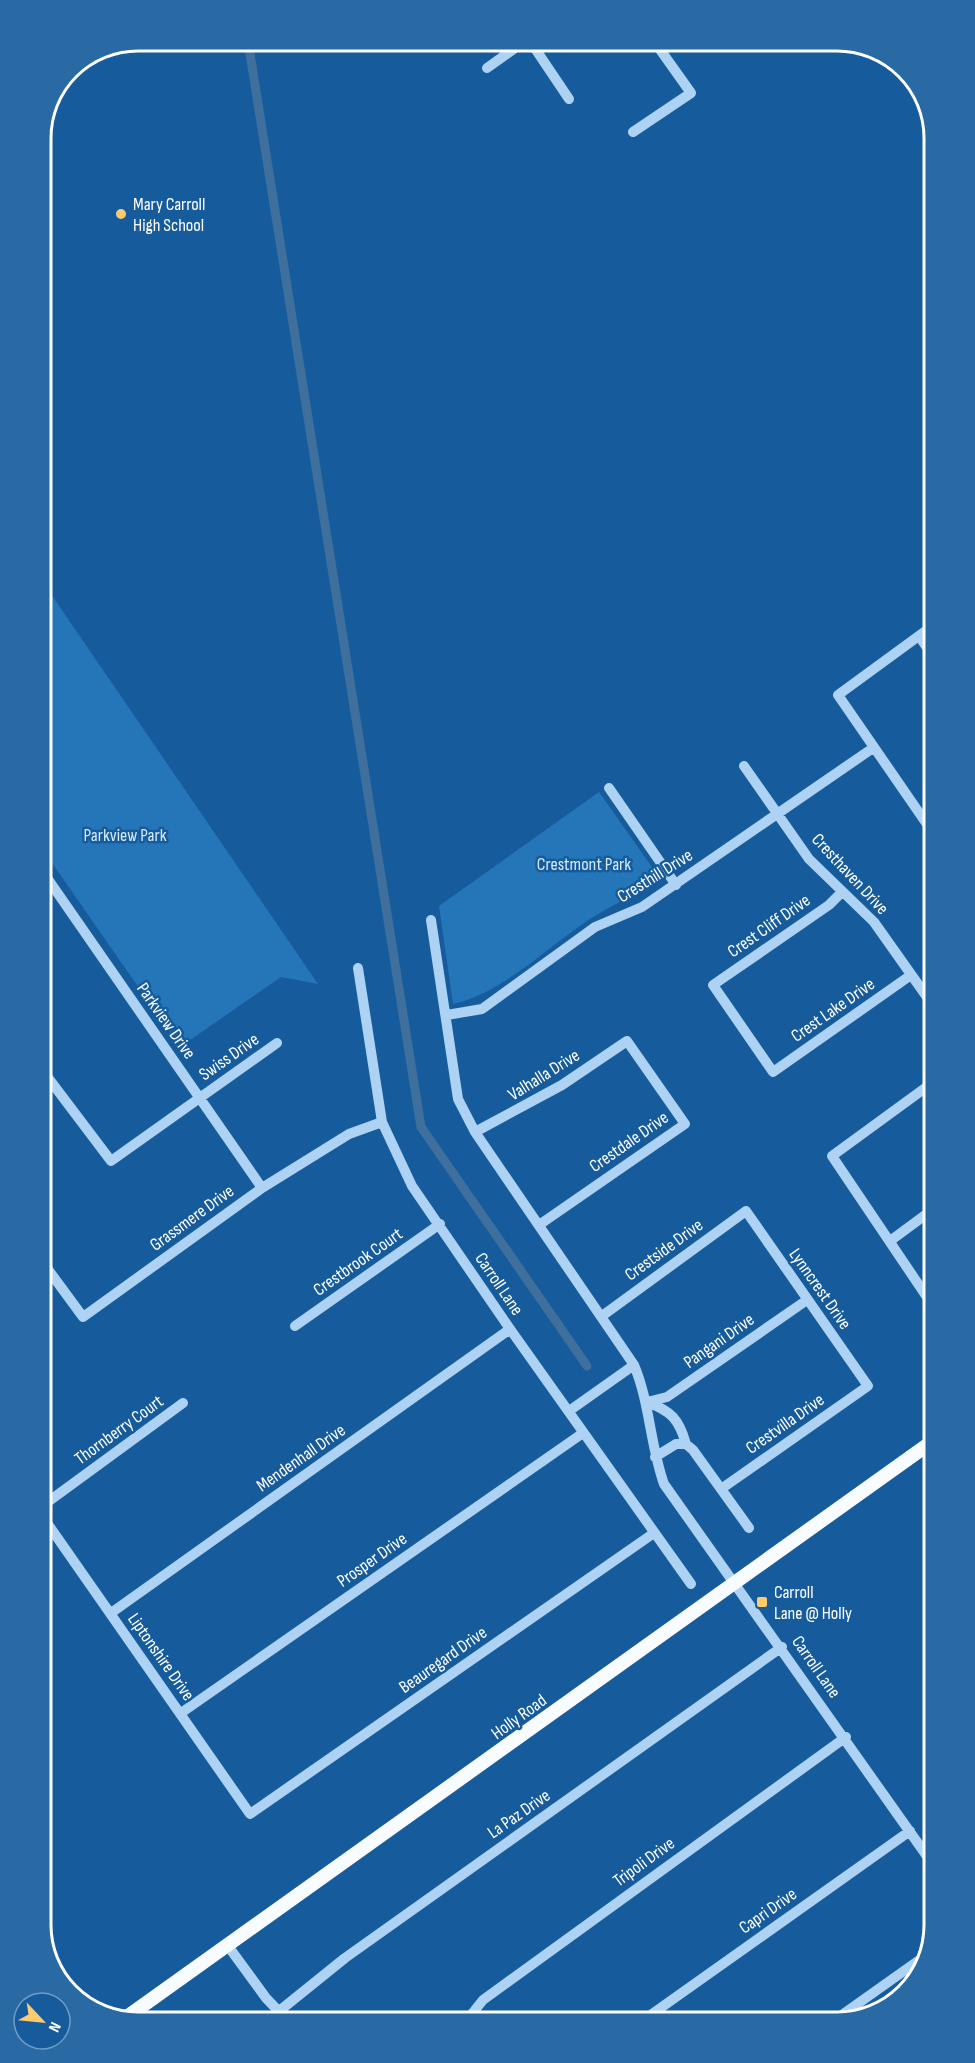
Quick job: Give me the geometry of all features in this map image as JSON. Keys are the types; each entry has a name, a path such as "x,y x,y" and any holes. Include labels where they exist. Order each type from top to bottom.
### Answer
{"main road":[{"name":"Holly Road","path":"134,2012 735,1585 924,1448"}],"street":[{"path":"487,68 511,51"},
{"path":"537,51 569,99"},
{"path":"633,132 691,93 661,51"},
{"path":"924,632 838,695 924,820"},
{"path":"919,636 924,643"},
{"name":"Cresthill Drive","path":"447,1015 482,1009 595,927 642,907 676,885 873,747"},
{"name":"Cresthaven Drive","path":"744,766 809,859 874,922 924,993"},
{"path":"609,788 676,885"},
{"name":"Parkview Drive","path":"51,884 262,1188"},
{"name":"Crest Cliff Drive","path":"773,1071 713,985 829,905 842,892"},
{"name":"Carroll Lane","path":"431,920 458,1099 475,1132 634,1365 647,1402 654,1457 664,1484 846,1737 924,1851"},
{"name":"Carroll Lane","path":"358,968 382,1122 412,1186 510,1329 691,1584"},
{"name":"Crest Lake Drive","path":"773,1071 911,975"},
{"name":"Valhalla Drive","path":"475,1132 562,1085 627,1041"},
{"name":"Crestdale Drive","path":"539,1225 685,1124 627,1041"},
{"name":"Swiss Drive","path":"51,1082 111,1161 277,1043"},
{"path":"924,1089 832,1156 924,1292"},
{"name":"Grassmere Drive","path":"51,1274 83,1317 262,1188 349,1134 382,1122"},
{"name":"Lynncrest Drive","path":"746,1211 867,1386"},
{"name":"Crestside Drive","path":"602,1316 746,1211"},
{"path":"890,1241 924,1216"},
{"name":"Crestbrook Court","path":"295,1326 440,1224"},
{"name":"Pangani Drive","path":"647,1402 667,1397 807,1300"},
{"name":"Mendenhall Drive","path":"111,1613 510,1329"},
{"path":"569,1411 634,1365"},
{"name":"Crestvilla Drive","path":"721,1489 867,1386"},
{"path":"647,1402 668,1410 683,1431 686,1444 693,1450 749,1528"},
{"name":"Thornberry Court","path":"51,1500 183,1403"},
{"name":"Prosper Drive","path":"181,1713 583,1433"},
{"path":"654,1457 676,1444 686,1444"},
{"name":"Liptonshire Drive","path":"51,1528 250,1814"},
{"name":"Beauregard Drive","path":"250,1814 654,1533"},
{"name":"La Paz Drive","path":"278,2012 345,1958 782,1647"},
{"name":"Tripoli Drive","path":"473,2012 483,2000 846,1737"},
{"name":"Capri Drive","path":"655,2012 910,1831"},
{"path":"228,1946 278,2012"},
{"path":"847,2011 915,1963"}],"green space":[{"name":"Parkview Park","path":"51,594 318,984 281,977 180,1047 51,862"},
{"name":"Crestmont Park","path":"599,792 661,880 586,922 513,976 474,997 453,1004 439,906"}],"waterway":[{"path":"250,51 421,1127 587,1366"}],"place":[{"name":"Mary Carroll High School","path":"121,214"},
{"name":"Carroll Lane @ Holly","path":"762,1602"}]}
